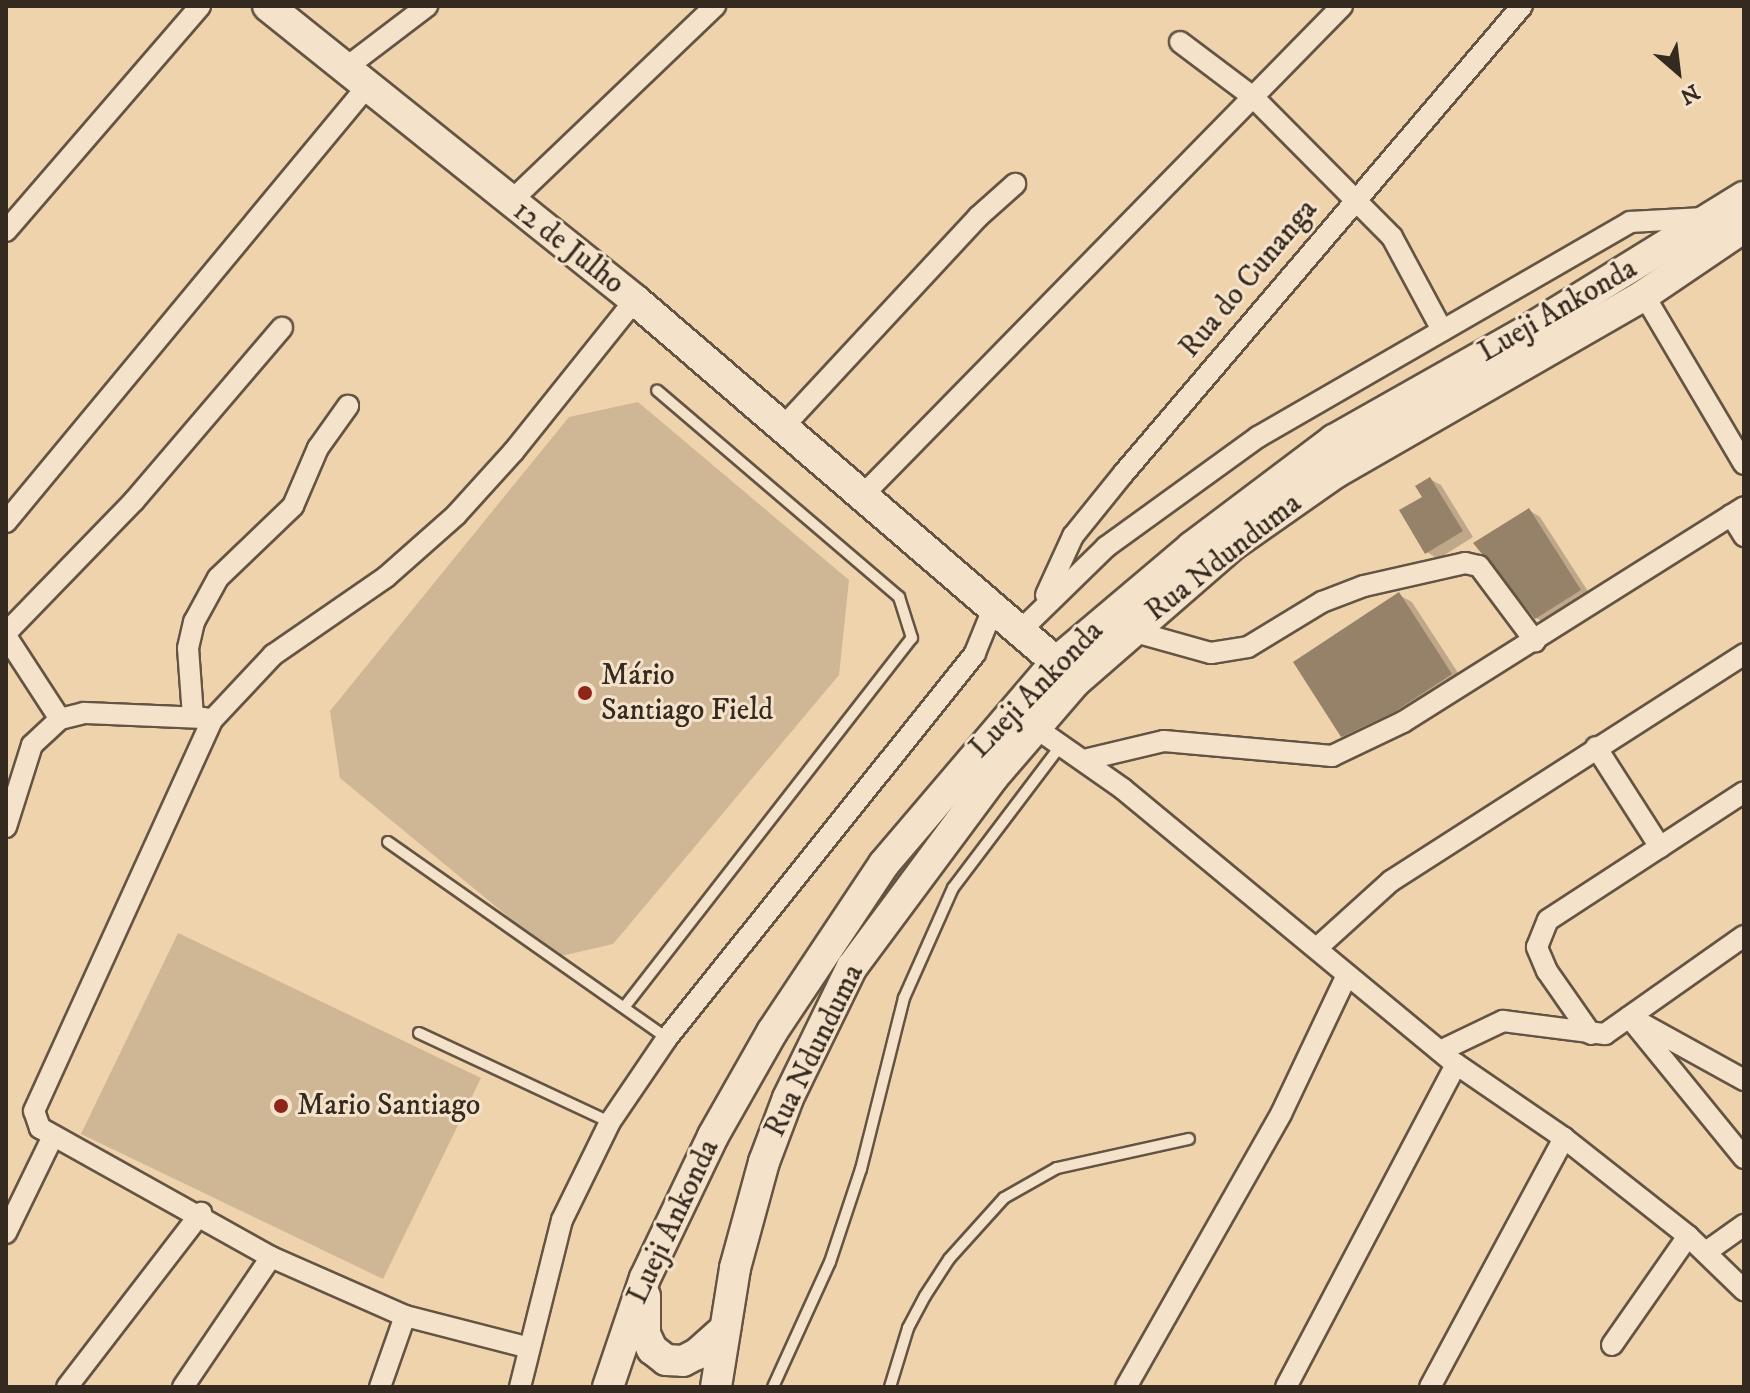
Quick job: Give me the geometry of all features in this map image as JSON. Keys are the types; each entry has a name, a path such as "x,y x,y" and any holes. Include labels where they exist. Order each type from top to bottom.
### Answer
{"main road":[{"name":"12 de Julho","path":"268,6 354,79 635,300 1056,662"},
{"name":"Lueji Ankonda","path":"608,1387 645,1278 713,1136 772,1032 868,888 967,761 1056,662 1192,547 1334,440 1527,331 1744,197"},
{"name":"Rua Ndunduma","path":"716,1387 725,1329 764,1162 788,1098 852,967 1049,736 1076,681 1235,543 1335,473 1644,295 1744,227"},
{"path":"645,1278 645,1334 652,1349 666,1360 683,1361 725,1329"}],"street":[{"path":"6,231 200,6"},
{"path":"6,522 354,79 427,6"},
{"path":"510,202 715,6"},
{"path":"862,496 1342,6"},
{"name":"Rua do Cunanga","path":"1043,604 1073,536 1355,199 1522,6"},
{"path":"1180,42 1253,97 1392,237 1442,330"},
{"path":"782,428 978,217 1015,184"},
{"name":"Lueji Ankonda","path":"1043,604 1106,547 1210,467 1442,330 1630,222 1711,218"},
{"path":"1644,295 1744,464"},
{"path":"526,1347 405,1316 271,1257 201,1213 53,1136 36,1123 34,1111 203,717 273,655 386,577 456,515 514,451 635,300"},
{"path":"60,719 6,634 124,511 282,328"},
{"path":"203,717 188,648 194,622 218,578 293,506 325,435 348,406"},
{"path":"1084,760 1164,741 1332,756 1403,722 1738,511 1744,536"},
{"path":"1132,631 1211,653 1248,647 1350,591 1465,563 1479,566 1535,641"},
{"path":"1019,632 1043,604"},
{"path":"520,1387 526,1347 562,1220 610,1122 667,1038 975,653 993,609"},
{"path":"1317,948 1391,881 1744,654"},
{"path":"6,827 32,745 60,719 84,713 203,717"},
{"path":"1049,736 1084,760 1456,1064 1564,1138 1688,1236 1744,1290"},
{"path":"1596,747 1660,847"},
{"path":"1591,1034 1547,971 1537,947 1548,920 1744,792"},
{"path":"1440,1051 1503,1021 1605,1034 1739,946"},
{"path":"1126,1387 1281,1114 1347,975"},
{"path":"1629,1017 1744,1080"},
{"path":"1629,1017 1744,1158"},
{"path":"1286,1387 1456,1064"},
{"path":"6,1233 53,1136"},
{"path":"1430,1387 1564,1138"},
{"path":"67,1387 201,1213"},
{"path":"1706,1252 1744,1225"},
{"path":"1612,1345 1688,1236"},
{"path":"183,1387 271,1257"},
{"path":"380,1387 405,1316"}],"lane":[{"path":"626,1005 912,638 899,597 657,390"},
{"path":"773,1387 830,1262 861,1169 904,998 953,888 1049,736"},
{"path":"388,842 468,903 626,1005 667,1038"},
{"path":"419,1033 610,1122"},
{"path":"890,1387 908,1328 925,1296 949,1259 1004,1198 1057,1168 1189,1139"}],"shaded area":[{"name":"Mário Santiago Field","path":"638,402 849,580 839,675 613,944 557,957 340,778 330,711 569,417"},
{"name":"Mario Santiago","path":"178,933 481,1078 383,1279 81,1134"}],"building":[{"path":"1430,477 1463,531 1425,554 1399,510 1422,497 1415,486"},
{"path":"1529,508 1581,590 1535,619 1473,543"},
{"path":"1399,592 1452,674 1394,712 1341,737 1293,662"}],"place":[{"name":"Mário Santiago Field","path":"585,693"},
{"name":"Mario Santiago","path":"281,1106"}]}
